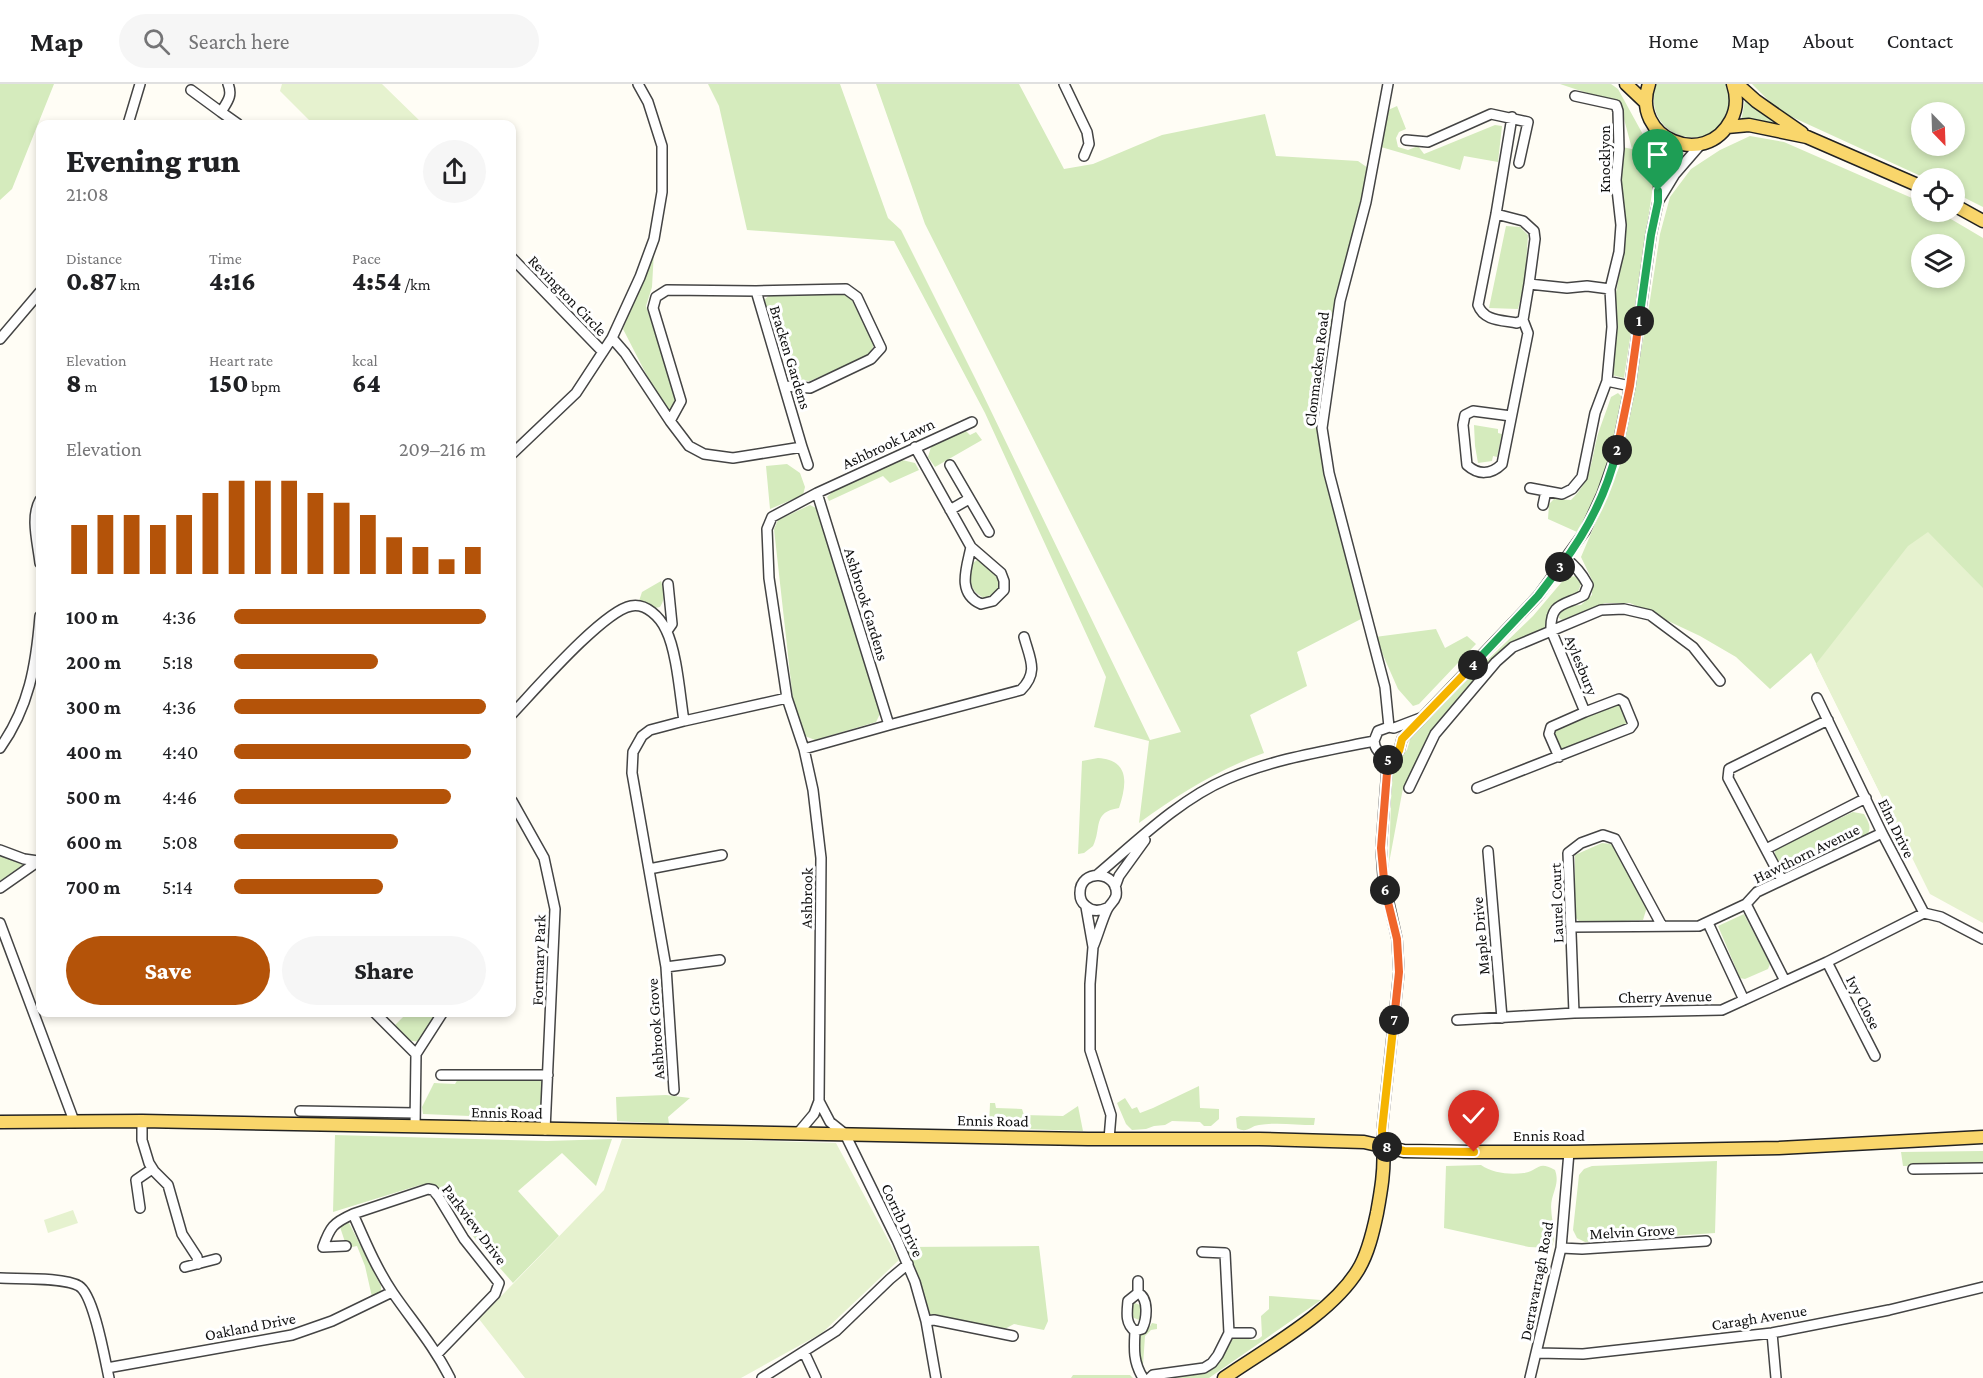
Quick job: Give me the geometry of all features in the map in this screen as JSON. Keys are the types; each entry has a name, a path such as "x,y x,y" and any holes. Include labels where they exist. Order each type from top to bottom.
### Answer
{"main road":[{"path":"1626,84 1646,103"},
{"path":"1649,84 1646,103 1651,120 1656,128 1671,141 1681,144 1701,144 1711,140 1727,127 1735,108 1735,84"},
{"path":"1735,84 1808,137 1911,182"},
{"path":"1727,127 1749,125 1808,137"},
{"path":"1965,211 1983,221"},
{"name":"Ennis Road","path":"0,1122 142,1121 415,1128 1109,1139 1259,1138 1364,1142 1404,1151 1569,1152 1779,1148 1983,1137"},
{"path":"1224,1378 1312,1317 1340,1293 1359,1269 1373,1232 1384,1167 1383,1146"}],"street":[{"path":"129,120 140,84"},
{"path":"221,112 230,98 228,84"},
{"path":"516,450 576,393 603,352 612,338 640,277 654,239 662,192 662,146 648,102 638,84"},
{"path":"1064,84 1087,132 1089,144 1084,156"},
{"name":"Clonmacken Road","path":"1388,84 1366,202 1340,301 1322,428 1329,473 1385,687 1391,728"},
{"path":"191,90 232,120"},
{"name":"Knocklyon","path":"1530,488 1562,494 1572,489 1582,477 1595,413 1607,381 1612,327 1610,290 1619,252 1621,225 1616,180 1619,149 1618,111 1616,105 1575,96"},
{"path":"1406,140 1428,142 1491,114 1512,117 1528,122 1519,163"},
{"path":"1512,117 1478,305 1481,313 1486,317 1517,323 1523,320"},
{"path":"1402,739 1538,596 1585,531 1602,494 1616,454 1630,386 1651,235 1658,202 1660,157 1656,128"},
{"path":"1658,202 1675,174 1701,144"},
{"path":"1496,214 1523,221 1534,231 1535,239 1523,320 1528,333 1502,464 1497,470 1486,473 1474,472 1467,465 1463,425 1465,414 1473,411 1511,416"},
{"name":"Revington Circle","path":"516,262 603,352"},
{"path":"1529,284 1567,288 1587,286 1610,290"},
{"path":"756,291 846,289 857,297 880,348 871,359 810,388 785,386"},
{"name":"Bracken Gardens","path":"670,421 681,401 653,308 656,297 666,290 756,291 808,465"},
{"path":"0,339 36,297"},
{"path":"612,338 626,353 689,446 704,454 733,458 802,447"},
{"path":"1607,381 1630,386"},
{"name":"Ashbrook Lawn","path":"817,493 972,422"},
{"path":"915,447 970,547 1001,573 1004,590 993,601 981,604 969,595 964,583 970,547"},
{"path":"950,465 989,532"},
{"path":"1543,505 1546,491"},
{"name":"Ashbrook","path":"817,493 772,517 767,529 769,578 788,698 804,749 813,790 821,858 819,1101"},
{"name":"Ashbrook Gardens","path":"817,493 889,725"},
{"path":"950,510 969,499"},
{"name":"Aylesbury","path":"1566,559 1574,565 1588,585 1584,595 1557,606 1551,617 1551,630 1585,712"},
{"path":"667,631 672,624 668,584"},
{"path":"658,617 670,603"},
{"path":"516,710 585,637 609,617 630,606 645,608 658,617 667,631 684,721 788,698"},
{"name":"Aylesbury","path":"1409,788 1435,734 1496,662 1513,647 1601,610 1624,609 1650,615 1693,647 1720,681"},
{"path":"804,749 1021,690 1030,681 1033,668 1024,637"},
{"path":"0,748 14,729 30,691 36,646"},
{"path":"30,691 36,688"},
{"name":"Elm Drive","path":"1817,698 1882,833 1924,913"},
{"name":"Aylesbury","path":"1477,788 1558,757 1630,728 1633,724 1624,702 1619,699 1551,727 1549,734 1558,757"},
{"path":"1388,756 1376,750 1374,741 1378,731 1424,717"},
{"path":"1782,880 1728,778 1729,769 1828,720"},
{"name":"Ashbrook Grove","path":"674,1090 666,967 632,773 633,752 642,736 650,730 684,721"},
{"path":"1388,756 1399,751 1402,739 1400,732 1391,728"},
{"path":"1109,1139 1111,1115 1090,1050 1090,984 1093,947 1086,907 1080,897 1081,886 1089,877 1097,875 1158,824 1225,779 1263,766 1374,741"},
{"path":"1383,1146 1382,1130 1399,972 1397,939 1385,887 1381,848 1388,756"},
{"path":"1766,849 1866,798"},
{"name":"Fortmary Park","path":"516,808 544,858 555,909 545,1130"},
{"path":"1115,887 1138,850 1158,824"},
{"name":"Hawthorn Avenue","path":"1572,927 1699,926 1746,904 1757,892 1882,833"},
{"name":"Laurel Court","path":"1575,1013 1568,853 1581,843 1604,835 1615,839 1662,926"},
{"path":"0,850 24,859 36,860"},
{"name":"Maple Drive","path":"1488,851 1502,1018"},
{"path":"649,868 722,855"},
{"path":"0,888 36,862"},
{"path":"1093,947 1107,908 1116,896 1115,887 1110,880 1097,875"},
{"path":"1746,904 1785,981"},
{"path":"1086,907 1097,911 1107,908"},
{"path":"1643,926 1655,910"},
{"path":"1924,913 1941,916 1983,939"},
{"name":"Cherry Avenue","path":"1457,1020 1575,1013 1722,1010 1827,962 1924,913"},
{"path":"0,923 74,1121"},
{"path":"1708,923 1744,1000"},
{"name":"Ashbrook Grove","path":"666,967 720,960"},
{"name":"Ivy Close","path":"1827,962 1875,1056"},
{"path":"379,1017 416,1054"},
{"path":"415,1128 416,1054 440,1017"},
{"path":"441,1075 548,1075"},
{"path":"798,1133 813,1114 819,1101"},
{"path":"819,1101 830,1122 845,1134"},
{"path":"300,1111 415,1113"},
{"path":"142,1121 142,1140 152,1169 168,1185 182,1234 197,1257 198,1264"},
{"name":"Corrib Drive","path":"845,1134 908,1264 926,1321 936,1378"},
{"name":"Derravarragh Road","path":"1530,1378 1561,1248 1569,1152"},
{"path":"1913,1169 1983,1168"},
{"path":"140,1208 136,1180 152,1169"},
{"name":"Parkview Drive","path":"353,1214 422,1190 432,1190 464,1239 495,1276 499,1283 495,1294 438,1353"},
{"path":"346,1246 318,1247 330,1228 340,1219 353,1214 372,1257 392,1292 438,1353 450,1378"},
{"name":"Melvin Grove","path":"1561,1248 1582,1249 1706,1241"},
{"path":"1150,1378 1153,1375 1204,1368 1218,1355 1228,1333 1225,1253 1202,1252"},
{"path":"185,1267 216,1259"},
{"path":"762,1378 836,1331 908,1264"},
{"path":"0,1278 66,1281 82,1288 90,1302 109,1378"},
{"path":"1138,1281 1138,1293"},
{"name":"Caragh Avenue","path":"1537,1353 1583,1354 1772,1333 1889,1310 1983,1287"},
{"name":"Oakland Drive","path":"107,1368 292,1335 332,1321 392,1292"},
{"path":"1138,1293 1143,1295 1145,1300 1145,1323 1142,1329 1135,1331 1130,1328 1127,1321 1128,1301 1138,1293"},
{"path":"926,1321 934,1320 1013,1336"},
{"path":"1135,1331 1135,1364 1143,1378"},
{"path":"1228,1333 1251,1333"},
{"path":"1772,1333 1776,1378"},
{"path":"804,1352 816,1378"}],"green space":[{"path":"0,84 54,84 40,120 36,120 36,129 12,189 0,200"},
{"path":"282,84 382,84 419,120 309,120 280,91"},
{"path":"708,84 840,84 888,218 901,230 1150,740 1181,732 925,224 876,84 1019,84 1064,169 1093,164 1162,135 1265,114 1276,156 1358,161 1368,168 1356,231 1335,305 1319,427 1361,619 1297,652 1307,686 1250,715 1264,753 1230,767 1199,784 1139,823 1149,741 1094,727 1106,677 985,413 894,241 747,230 719,106"},
{"path":"1560,84 1611,84 1618,89 1646,140 1655,173 1624,378 1612,375 1616,320 1615,299 1622,258 1624,216 1619,181 1622,147 1632,149 1620,104"},
{"path":"1656,84 1727,84 1730,105 1721,126 1709,134 1695,137 1681,135 1668,129 1659,118 1654,103"},
{"path":"1752,84 1983,84 1983,207 1965,198 1965,168 1911,168 1911,172 1779,111"},
{"path":"1745,100 1786,128 1741,122"},
{"path":"1397,106 1406,129 1399,132 1396,138 1398,147 1408,150 1418,146 1424,154 1495,125 1502,126 1498,162 1464,156 1460,170 1381,147 1386,111"},
{"path":"1750,136 1784,142 1911,198 1911,222 1956,222 1983,238 1983,824 1902,837 1811,653 1770,689 1736,657 1700,636 1630,603 1605,603 1562,620 1559,618 1560,612 1569,606 1581,605 1592,595 1592,580 1581,557 1620,465 1660,234 1670,197 1691,169 1720,150"},
{"path":"1665,147 1684,153 1661,185"},
{"path":"1506,226 1520,227 1528,235 1525,281 1518,309 1489,308"},
{"path":"654,251 652,287 646,306 674,390 673,409 667,410 662,405 623,329"},
{"path":"843,293 851,298 874,345 869,355 810,381 792,379 764,300 771,294"},
{"path":"1618,393 1626,401 1600,490 1577,532 1548,519 1549,504 1554,499 1571,500 1583,485 1590,469 1598,434 1611,397"},
{"path":"1474,425 1498,429 1498,433 1502,434 1497,457 1493,456 1492,461 1478,463"},
{"path":"965,430 970,435 976,432 982,440 935,467 928,457 931,447"},
{"path":"902,460 915,463 919,470 890,483 883,476 829,501 827,497 832,492"},
{"path":"787,464 800,473 805,487 803,495 770,509 766,466"},
{"path":"810,505 816,508 880,714 876,722 815,740 805,736 793,700 774,529 778,520"},
{"path":"1928,532 1983,588 1983,923 1930,894 1816,664 1908,546"},
{"path":"978,559 1002,582 997,593 986,599 973,589 972,585 972,564"},
{"path":"1578,576 1581,584 1578,592 1554,604 1548,613 1546,627 1512,643 1432,732 1403,788 1389,863 1392,770 1407,750 1412,733 1533,616 1566,577"},
{"path":"661,581 664,594 660,607 655,608 639,601 642,592"},
{"path":"1436,629 1445,648 1467,636 1476,644 1419,704 1413,706 1398,689 1375,637"},
{"path":"1617,704 1621,705 1627,721 1626,727 1565,751 1558,749 1553,733 1555,729"},
{"path":"1098,758 1116,763 1121,768 1124,775 1124,790 1119,808 1110,810 1101,817 1093,846 1084,853 1078,854 1082,761"},
{"path":"1853,812 1864,814 1867,820 1870,829 1865,837 1793,872 1781,869 1775,856 1775,849"},
{"path":"1602,843 1612,844 1647,907 1643,920 1581,923 1575,917 1575,855"},
{"path":"0,854 24,865 0,881"},
{"path":"1744,914 1770,964 1768,969 1745,979 1740,978 1718,926"},
{"path":"403,1017 435,1017 420,1041 415,1042 408,1039 395,1025"},
{"path":"458,1079 539,1079 543,1083 543,1119 423,1114 422,1107 434,1083 455,1084"},
{"path":"1199,1086 1200,1108 1219,1109 1219,1119 1211,1126 1204,1126 1200,1122 1172,1121 1165,1125 1132,1130 1126,1124 1117,1103 1125,1098 1132,1109 1137,1107 1140,1113"},
{"path":"666,1095 690,1098 668,1117 669,1124 617,1121 616,1097"},
{"path":"990,1103 995,1103 996,1108 1022,1109 1024,1115 1063,1116 1078,1106 1083,1131 989,1128"},
{"path":"1240,1116 1315,1118 1314,1125 1266,1124 1243,1130 1237,1128 1236,1118"},
{"path":"335,1135 547,1141 612,1139 596,1186 562,1153 518,1191 559,1236 513,1283 478,1243 441,1191 433,1185 420,1185 333,1212"},
{"path":"670,1138 836,1143 899,1260 822,1333 741,1378 525,1378 479,1319 604,1190 622,1139"},
{"path":"1983,1151 1983,1165 1903,1166 1901,1152"},
{"path":"1717,1161 1715,1233 1585,1242 1577,1238 1573,1230 1579,1175 1584,1169 1592,1166"},
{"path":"1481,1165 1496,1172 1507,1173 1529,1172 1541,1166 1555,1170 1557,1181 1551,1205 1554,1237 1551,1248 1529,1247 1444,1228 1446,1166"},
{"path":"73,1210 78,1223 48,1233 44,1220"},
{"path":"348,1221 381,1286 381,1292 372,1297 365,1266 357,1246 347,1248 339,1224"},
{"path":"1039,1246 1048,1321 1044,1330 1014,1324 1001,1331 929,1314 905,1247"},
{"path":"1269,1296 1321,1300 1209,1378 1165,1378 1201,1373 1211,1369 1232,1339 1243,1337 1255,1340 1262,1336 1261,1316 1269,1309"},
{"path":"1132,1304 1142,1306 1139,1320 1132,1317"},
{"path":"1152,1323 1157,1324 1157,1329 1151,1330 1145,1336 1143,1365 1138,1358 1139,1332 1149,1328"},
{"path":"1073,1375 1130,1375 1133,1378 1071,1378"}],"route":[{"path":"1474,1152 1404,1151 1383,1146 1382,1130 1399,972 1397,939 1388,907 1381,848 1388,756 1399,751 1402,739 1439,703 1538,596 1585,531 1602,494 1616,454 1630,386 1658,191"}]}
